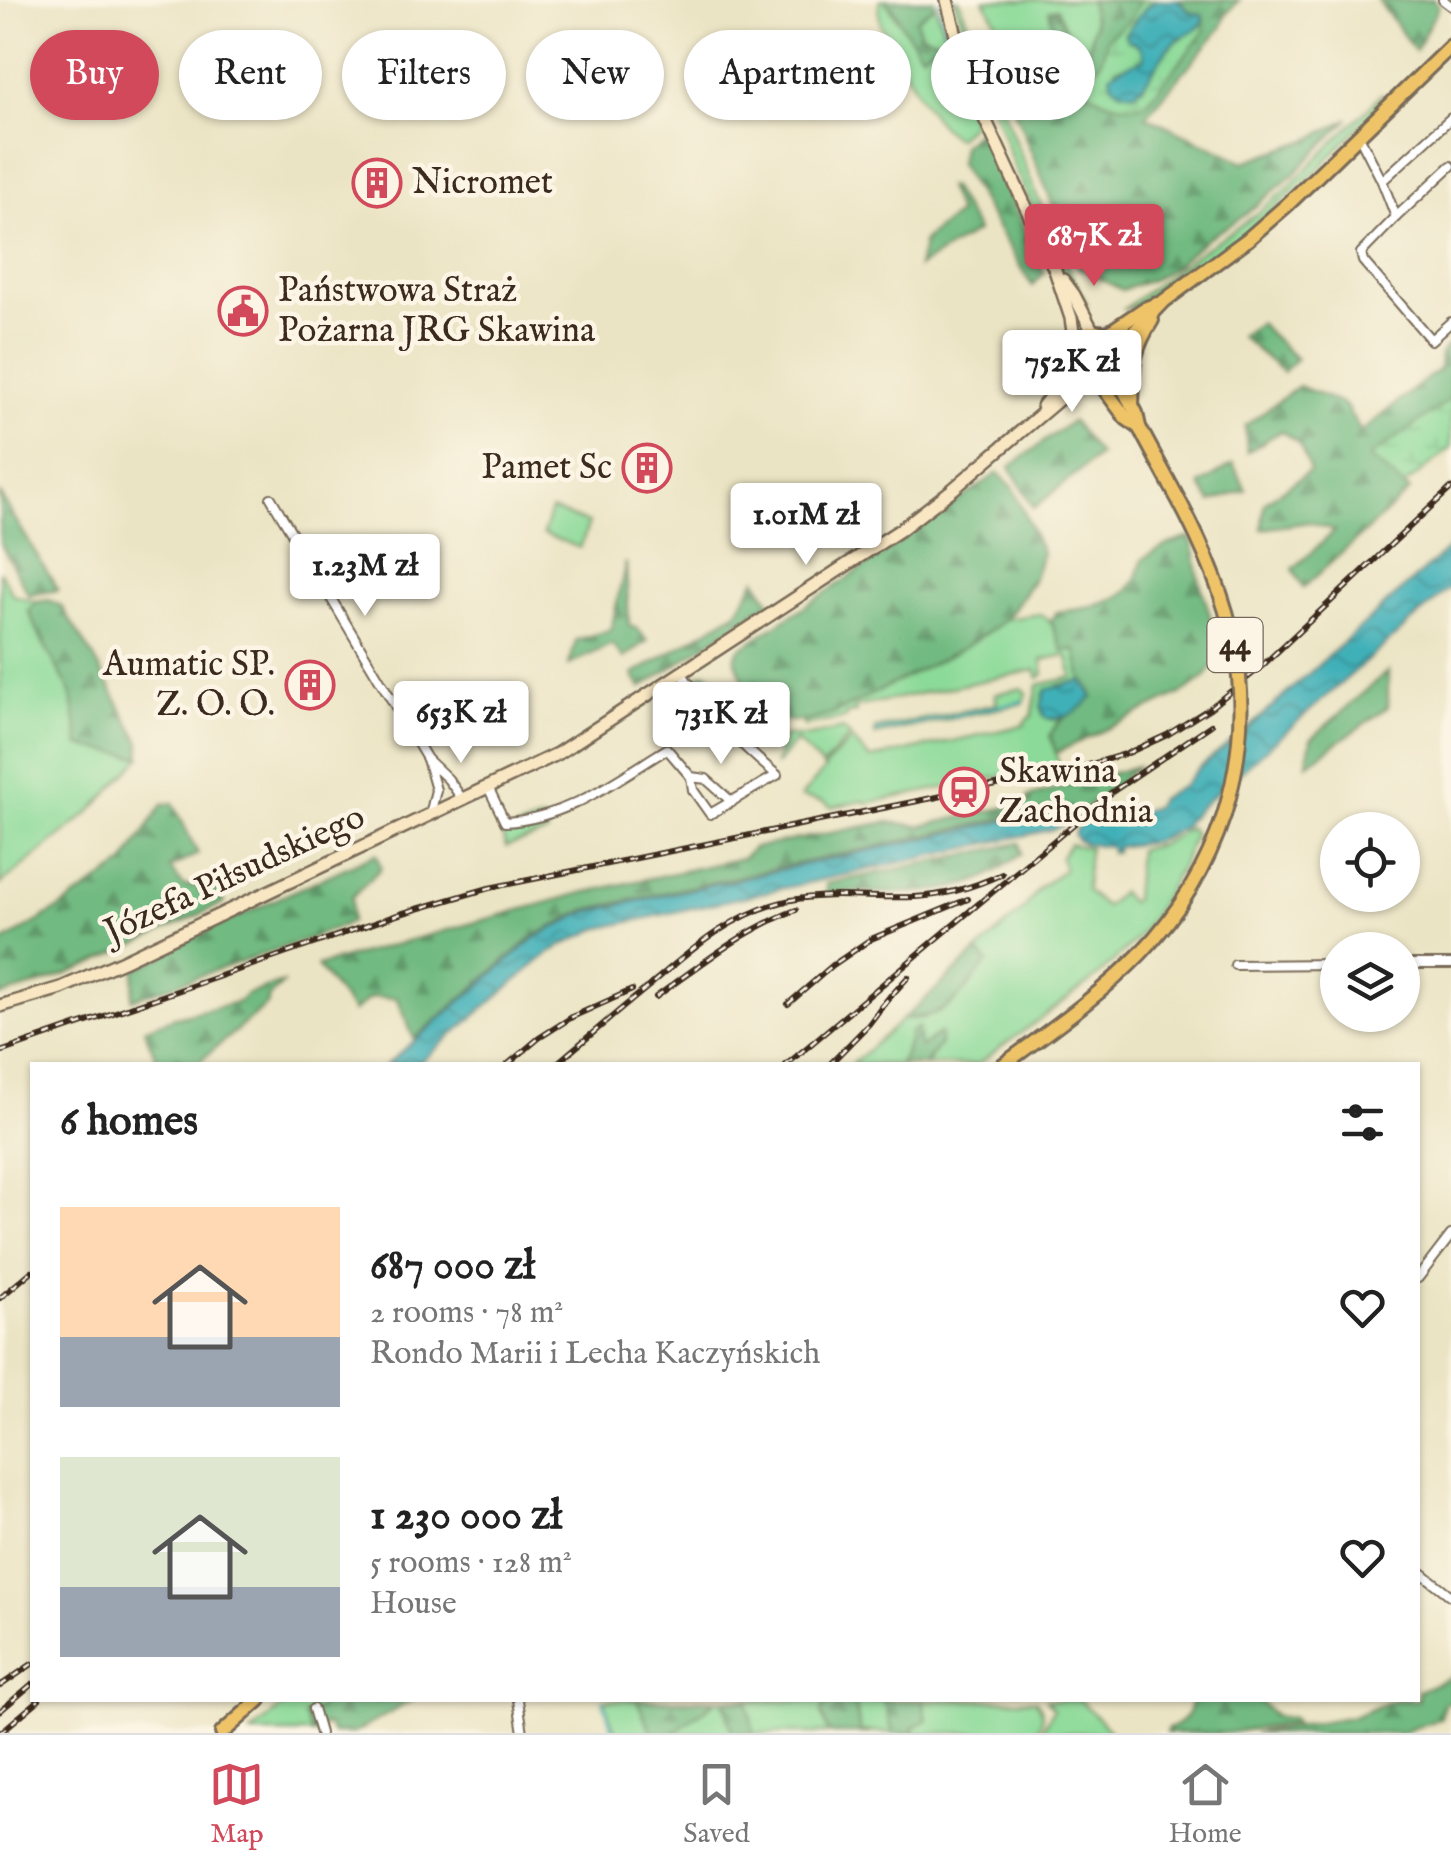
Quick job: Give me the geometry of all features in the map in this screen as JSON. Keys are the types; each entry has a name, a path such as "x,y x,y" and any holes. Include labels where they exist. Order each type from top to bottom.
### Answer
{"main road":[{"path":"949,6 964,66 984,119 1055,270 1071,318 1074,353"},
{"name":"44","path":"1119,348 1164,301 1269,221 1451,46"},
{"path":"1055,270 1100,333 1114,340 1119,348 1114,371 1093,378"},
{"name":"44","path":"1138,427 1093,378 1080,372 1074,353 1084,336 1100,333 1164,301"},
{"name":"44","path":"1132,406 1136,351 1164,301"},
{"name":"Józefa Piłsudskiego","path":"1036,418 1060,385 1074,353"},
{"name":"44","path":"1007,1062 1092,999 1146,949 1172,917 1207,860 1235,770 1240,686 1222,594 1209,560 1138,427 1114,371"},
{"name":"Józefa Piłsudskiego","path":"0,1006 92,975 568,747 900,530 1078,382 1093,378"},
{"path":"222,1733 257,1702"}],"street":[{"path":"1444,0 1451,6"},
{"path":"1382,181 1451,118"},
{"path":"1358,136 1396,217"},
{"path":"1451,166 1361,252 1362,260 1431,340 1451,322"},
{"path":"271,498 427,759 436,790 449,806"},
{"path":"682,674 754,757 776,776 710,814 693,790 692,776"},
{"path":"488,788 504,822 554,814 667,749 692,776 706,779 732,802"},
{"path":"427,759 463,800"},
{"path":"430,815 436,790"},
{"path":"1236,964 1320,964"},
{"path":"1420,964 1451,964"},
{"path":"1420,1275 1451,1235"},
{"path":"1420,1572 1451,1596"},
{"path":"518,1702 523,1733"},
{"path":"313,1708 320,1733"}],"green space":[{"path":"880,0 885,0 906,30 884,30"},
{"path":"885,0 934,0 935,5 916,20 921,34 931,38 931,48 921,54 911,39 911,30 905,30"},
{"path":"954,0 959,0 971,30 965,30"},
{"path":"984,0 1090,0 1093,30 1066,30 1057,9 1049,11 1054,30 1002,30"},
{"path":"1090,0 1140,0 1129,21 1108,37 1101,62 1095,68"},
{"path":"1140,0 1156,0 1125,35 1142,48 1144,58 1116,68 1142,88 1172,46 1204,21 1204,32 1146,104 1114,103 1095,95 1095,68 1101,62 1108,37 1129,21"},
{"path":"1178,0 1239,0 1221,28 1146,116 1244,162 1311,139 1349,118 1294,174 1245,215 1151,280 1122,290 1078,267 1018,120 1095,120 1095,74 1192,45 1204,32 1202,15 1189,12"},
{"path":"1378,0 1434,0 1439,6 1415,51"},
{"path":"935,5 943,30 931,30 931,38 921,34 916,20"},
{"path":"1057,9 1065,30 1054,30 1049,11"},
{"path":"911,37 922,53 931,47 931,112 914,87"},
{"path":"1382,94 1382,102 1318,170 1245,235 1145,303 1123,310 1284,192"},
{"path":"937,120 972,120 957,138"},
{"path":"998,120 1007,120 1055,241 1087,305 1084,307 1045,233"},
{"path":"979,129 1044,273 1032,286 959,164 962,145"},
{"path":"947,187 951,187 977,231 918,267 924,240 958,213"},
{"path":"1259,323 1296,359 1283,372 1240,336"},
{"path":"1109,341 1115,352 1113,362 1099,371 1087,369 1082,349 1093,342"},
{"path":"1451,342 1451,396 1370,457 1410,491 1303,588 1293,569 1335,531 1309,522 1262,529 1264,503 1310,471 1300,444 1281,431 1247,452 1245,426 1299,386 1345,405 1361,432 1439,369 1440,354"},
{"path":"1451,396 1451,448 1404,486 1369,457 1444,404"},
{"path":"1072,421 1099,455 1034,508 1010,467"},
{"path":"1233,464 1246,490 1211,502 1200,485"},
{"path":"998,473 1013,487 1042,553 1033,581 1006,619 967,646 833,714 803,722 772,715 745,685 735,659 738,650"},
{"path":"0,494 58,590 29,595 0,543"},
{"path":"551,510 589,523 580,548 543,534"},
{"path":"1190,537 1216,642 1211,670 1184,692 1056,753 1050,735 1064,718 1093,697 1082,680 1075,649 1063,651 1050,621 1057,612 1099,605 1119,596 1134,583 1143,559"},
{"path":"626,562 629,626 648,640 624,658 612,644 569,665 576,640 611,630"},
{"path":"0,571 13,595 36,602 29,611 71,692 80,746 141,757 90,812 0,885"},
{"path":"756,579 770,602 641,688 633,675 737,612"},
{"path":"49,600 61,606 94,658 140,742 141,757 80,746 71,692 29,611 36,602"},
{"path":"1040,614 1050,621 1063,650 1075,648 1082,680 1059,685 1043,695 1042,713 1053,720 1062,718 1054,735 1059,765 868,803 831,807 801,797 852,739 870,759 1025,725 1032,716 1038,685 1073,677 1067,655 1042,660 1044,674 1039,678 1035,670 855,707 856,712 846,714 846,718 804,726 803,722 833,714 967,646 1006,619"},
{"path":"1388,671 1388,707 1307,764 1311,739"},
{"path":"706,673 721,683 762,727 752,737 743,728 736,733 691,680"},
{"path":"1022,688 1027,693 1024,703 875,735 875,729 997,704 995,694"},
{"path":"843,729 850,736 822,766 796,741 775,766 783,736 810,736"},
{"path":"1138,766 1076,816 1074,809 1062,806 585,910 534,936 414,1039 397,998 371,997 353,1012 317,966 582,893 743,858 753,848 887,822 921,826 1031,802 1028,797"},
{"path":"173,803 198,854 170,868 184,886 215,886 224,903 86,966 0,996 0,944 124,864 162,805"},
{"path":"543,819 548,833 506,847 502,834"},
{"path":"1189,828 1194,835 1182,865 1135,941 1097,977 981,1062 928,1062 939,1034 920,1049 918,1028 911,1032 901,1062 854,1062 903,1019 924,1018 987,962 977,952 1024,909 1039,888 1064,870 1060,858 1069,844 1089,848 1086,890 1105,907 1121,892 1130,902 1134,900 1138,850 1161,844"},
{"path":"1020,843 1022,854 987,877 963,885 906,893 827,892 826,884"},
{"path":"376,854 381,868 352,897 351,922 132,999 135,969 162,957 180,943"},
{"path":"977,952 988,962 961,995 933,1014 903,1019"},
{"path":"284,982 268,998 268,1004 199,1062 158,1062 144,1029 175,1017 239,1002 245,995"},
{"path":"918,1027 920,1048 940,1033 940,1043 927,1062 901,1062 911,1032"},
{"path":"1451,1677 1451,1702 1444,1703 1441,1718 1401,1733 1254,1733 1355,1716 1389,1702 1420,1702 1420,1690"},
{"path":"288,1702 321,1702 319,1710 304,1715 311,1733 251,1733"},
{"path":"321,1702 409,1702 354,1733 331,1733 329,1726 323,1725 311,1733 304,1715 319,1710"},
{"path":"638,1702 652,1733 616,1733 605,1705"},
{"path":"638,1702 714,1702 673,1733 652,1733"},
{"path":"714,1702 724,1702 733,1733 673,1733"},
{"path":"724,1702 747,1702 754,1733 733,1733"},
{"path":"747,1702 824,1702 821,1713 829,1733 754,1733"},
{"path":"824,1702 855,1702 860,1731 871,1733 829,1733 821,1712"},
{"path":"855,1702 885,1702 893,1733 860,1731"},
{"path":"885,1702 923,1702 927,1720 913,1728 915,1733 893,1733"},
{"path":"923,1702 1036,1702 1042,1716 1035,1733 915,1733 913,1728 927,1720"},
{"path":"1048,1702 1082,1702 1112,1733 1040,1733 1054,1709"},
{"path":"1191,1702 1260,1702 1276,1717 1292,1718 1295,1723 1227,1733 1166,1733 1189,1710"}],"water":[{"path":"1156,0 1178,0 1189,12 1202,15 1204,21 1170,47 1140,88 1133,93 1120,90 1112,84 1110,75 1144,58 1141,48 1127,40 1125,34"},
{"path":"1451,546 1451,587 1200,807 1184,827 1153,842 1116,847 1116,852 1111,852 1107,845 1077,840 1074,834 1083,822 1155,807 1159,799 1181,787"},
{"path":"1082,680 1093,697 1071,714 1045,718 1041,707 1045,690"},
{"path":"1065,808 1073,816 1054,829 597,929 544,957 421,1062 390,1062 536,937 586,912"}],"waterway":[{"path":"939,0 945,30"},
{"path":"876,732 1024,701"},
{"path":"604,1702 613,1733"}],"railway":[{"path":"0,1052 400,914 489,888 1041,776 1128,753 1210,708 1262,666 1451,488"},
{"path":"790,1062 1112,792 1211,725"},
{"path":"559,1062 698,946 750,913 806,898 937,895 1002,874"},
{"path":"788,1004 871,939 968,899"},
{"path":"656,997 741,937 796,910"},
{"path":"881,1007 908,977"},
{"path":"511,1062 572,1017 632,990"},
{"path":"832,1062 890,996"},
{"path":"0,1298 30,1273"},
{"path":"0,1686 30,1665"},
{"path":"0,1711 30,1686"},
{"path":"0,1733 37,1702"}],"place":[{"name":"Nicromet","path":"377,183"},
{"name":"Państwowa Straż Pożarna JRG Skawina","path":"243,311"},
{"name":"Pamet Sc","path":"647,468"},
{"name":"Aumatic SP. Z. O. O.","path":"310,685"},
{"name":"Skawina Zachodnia","path":"964,792"}]}
